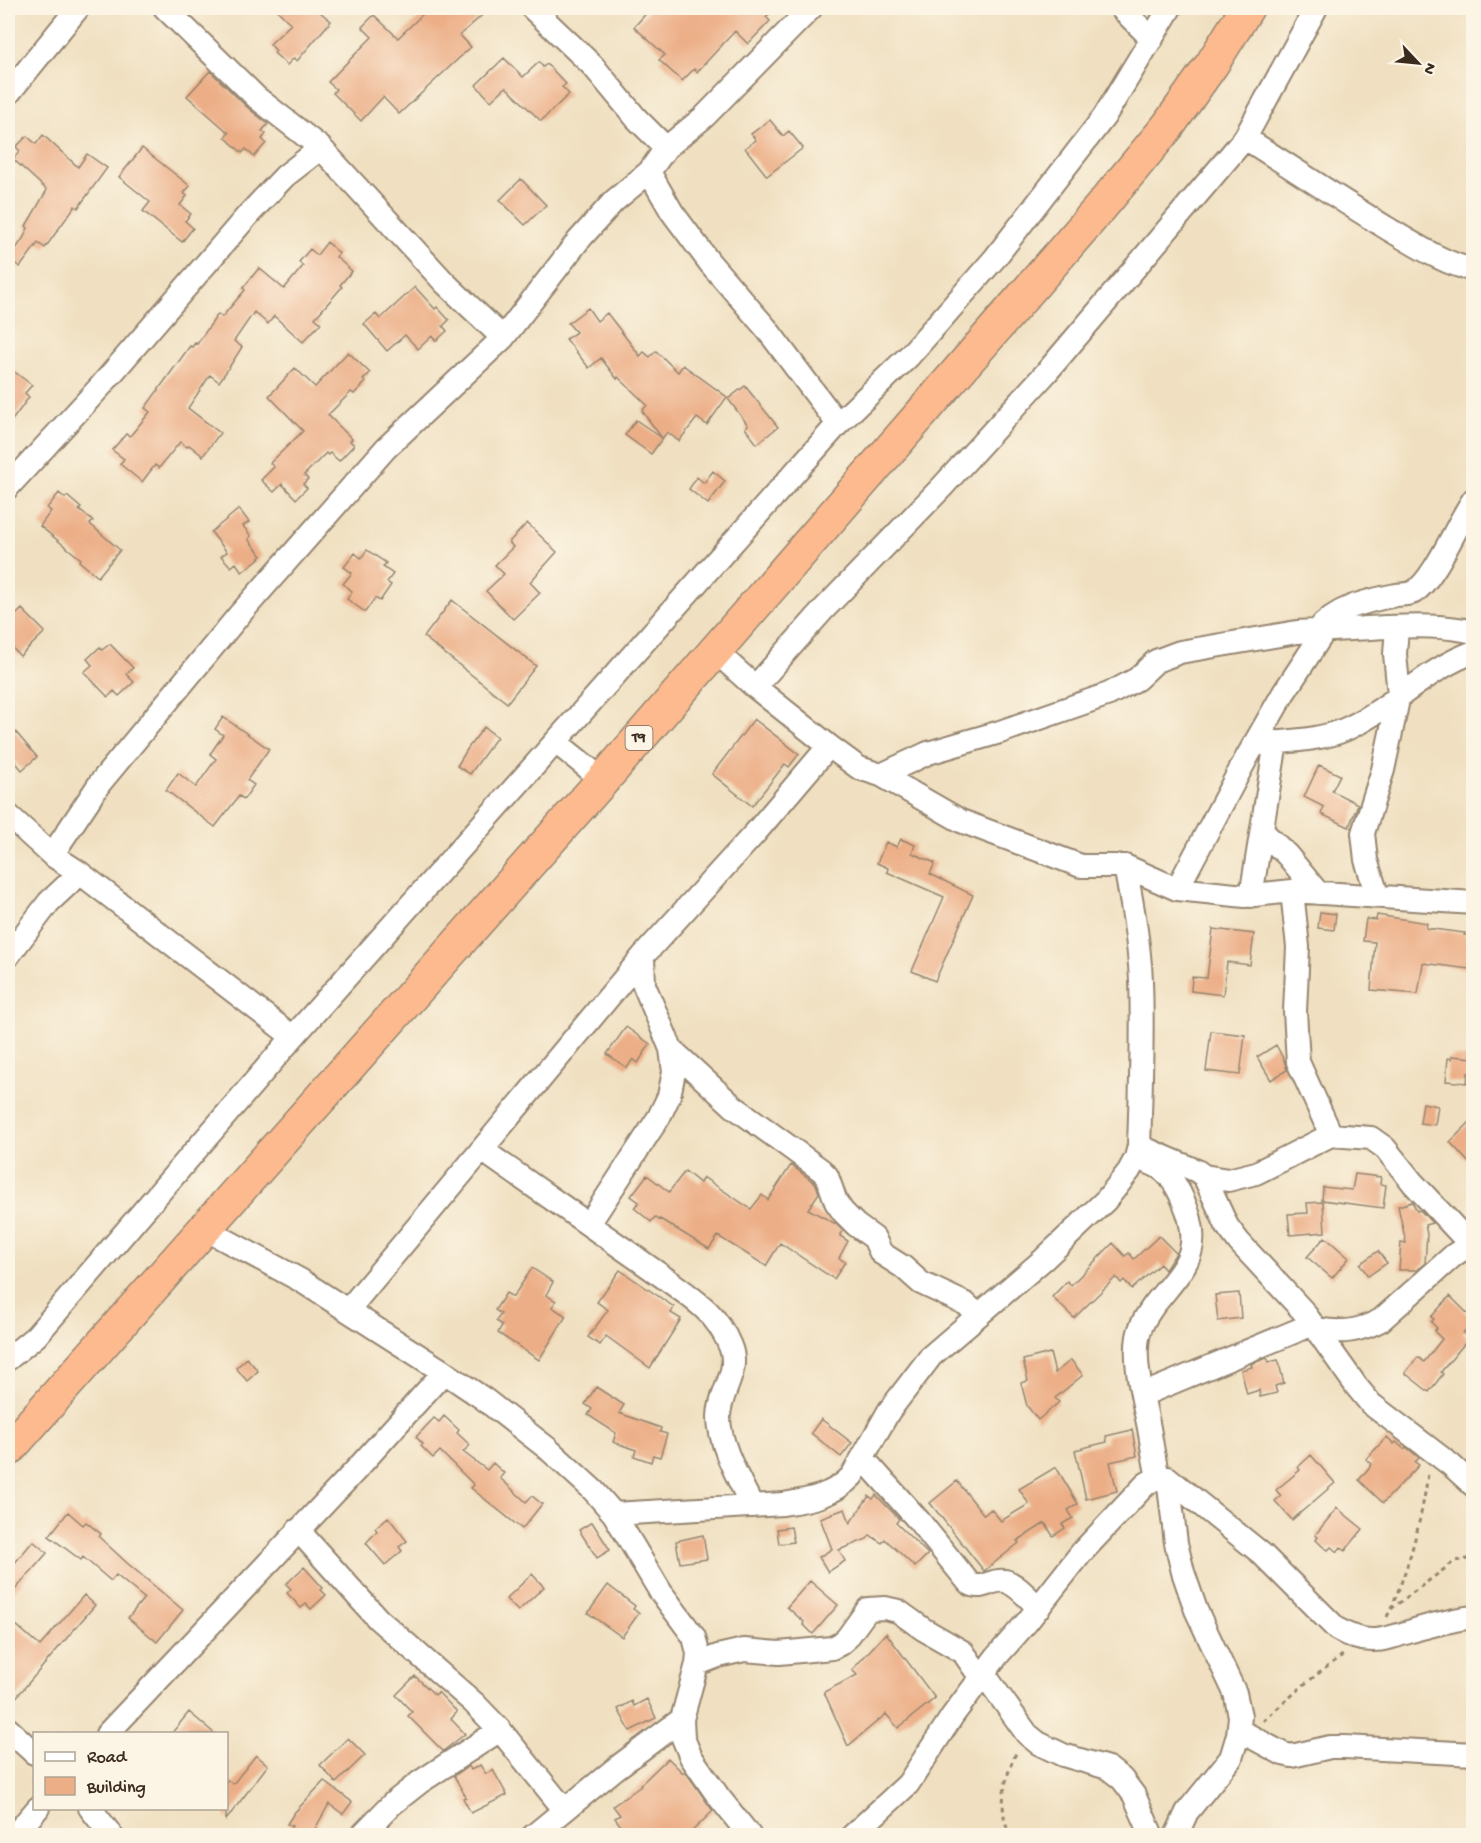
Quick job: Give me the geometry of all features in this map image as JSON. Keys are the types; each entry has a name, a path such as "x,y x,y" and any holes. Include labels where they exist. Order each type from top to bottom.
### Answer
{"highway":[{"name":"T9","path":"8,1450 603,780 1100,208 1168,126 1212,64 1247,8"}],"street":[{"path":"8,94 78,8"},
{"path":"165,8 257,98 321,148 445,283 503,338"},
{"path":"52,855 100,783 240,614 386,448 503,338 578,241 614,201 649,172 666,148 704,117 811,8"},
{"path":"1121,8 1152,39"},
{"path":"8,1359 36,1336 293,1037 838,424 909,356 995,258 1104,117 1170,8"},
{"path":"755,687 824,609 942,487 1046,373 1245,138 1316,8"},
{"path":"541,11 593,66 636,118 666,148"},
{"path":"1245,138 1337,198 1414,244 1473,270"},
{"path":"8,488 100,387 248,215 285,176 321,148"},
{"path":"649,172 672,212 710,263 766,328 838,424"},
{"path":"1446,260 1473,288"},
{"path":"1178,889 1265,744 1283,694 1321,630 1336,613 1363,603 1413,593 1427,578 1470,515"},
{"path":"1375,888 1366,860 1364,833 1383,770 1399,695 1395,654 1397,627"},
{"path":"881,775 928,753 1000,732 1109,694 1137,679 1156,661 1180,652 1321,630 1452,627 1473,632"},
{"path":"714,650 755,687 859,768 881,775 961,821 1081,866 1125,866 1178,889 1251,896 1292,891 1473,903"},
{"path":"1265,744 1320,738 1344,730 1436,671 1473,652"},
{"path":"556,743 603,780"},
{"path":"1251,896 1263,832 1265,744"},
{"path":"348,1310 643,956 756,832 829,746"},
{"path":"8,815 52,855 80,873 293,1037"},
{"path":"1263,832 1287,855 1318,893"},
{"path":"614,1514 752,1506 809,1500 829,1494 844,1485 852,1476 889,1411 916,1372 939,1348 1044,1259 1122,1183 1138,1152 1141,979 1137,935 1125,866"},
{"path":"8,956 49,902 80,873"},
{"path":"1292,891 1298,947 1295,1011 1298,1062 1330,1135"},
{"path":"589,1224 659,1117 669,1096 674,1072 671,1049 644,985 643,956"},
{"path":"671,1049 733,1106 821,1170 827,1176 836,1202 843,1212 873,1238 881,1253 903,1267 921,1283 966,1304 978,1315"},
{"path":"1138,1152 1197,1171 1204,1176 1228,1180 1245,1177 1330,1135 1371,1138 1385,1148 1413,1183 1472,1244 1454,1255 1381,1320 1367,1327 1349,1332 1333,1332 1315,1327 1142,1395"},
{"path":"482,1150 589,1224 705,1309 723,1332 733,1355 733,1369 720,1407 719,1424 734,1467 752,1506"},
{"path":"1138,1152 1172,1177 1187,1208 1193,1228 1191,1252 1185,1267 1147,1315 1140,1328 1137,1351 1142,1395 1163,1478 1182,1572 1196,1610 1235,1693 1240,1716 1238,1735 1231,1758 1187,1812 1176,1836"},
{"path":"1204,1176 1227,1226 1315,1327 1371,1404 1432,1449 1473,1486"},
{"path":"205,1229 300,1280 484,1399 572,1468 614,1514 660,1591 694,1637 698,1653 697,1664 682,1719 682,1738 691,1756 718,1796 750,1836"},
{"path":"109,1732 355,1471 444,1372"},
{"path":"863,1458 919,1521 969,1583 979,1587 1005,1581 1039,1608"},
{"path":"852,1836 908,1784 953,1715 1082,1552 1146,1484 1163,1478"},
{"path":"1163,1478 1262,1554 1337,1629 1352,1638 1369,1640 1398,1637 1447,1621 1473,1617"},
{"path":"298,1530 378,1619 474,1703 500,1730 564,1809"},
{"path":"697,1664 744,1650 779,1653 832,1647 847,1638 868,1609 885,1608 898,1611 933,1636 955,1646 971,1661 1027,1734 1038,1743 1062,1755 1108,1768 1122,1779 1134,1796 1152,1836"},
{"path":"533,1836 615,1768 682,1719"},
{"path":"8,1729 33,1752"},
{"path":"361,1836 392,1804 420,1782 500,1730"},
{"path":"1248,1735 1283,1754 1292,1756 1345,1747 1473,1754"},
{"path":"14,1836 37,1810"},
{"path":"91,1810 112,1836"}],"path":[{"path":"1248,1735 1306,1683 1369,1640 1390,1610 1416,1537 1432,1449"},
{"path":"1390,1610 1455,1561 1473,1558"},
{"path":"1011,1836 1004,1816 1007,1775 1017,1750 1027,1734"}],"building":[{"path":"275,8 315,8 331,21 297,61 294,58 287,65 274,53 276,51 270,44 291,24"},
{"path":"429,8 438,17 448,8 490,8 460,35 471,47 399,114 383,97 361,121 333,93 336,89 328,82 372,37 362,27 374,15 398,38"},
{"path":"651,8 775,8 766,17 770,21 748,44 735,31 697,72 694,69 682,81 659,60 665,55 634,27"},
{"path":"504,58 523,77 539,62 543,67 547,64 566,84 562,87 569,94 541,121 506,87 491,101 476,85"},
{"path":"210,71 268,124 262,131 266,134 262,139 266,143 254,157 246,149 242,153 225,137 229,133 187,96"},
{"path":"770,120 783,136 789,131 803,148 767,176 745,148 756,140 751,134"},
{"path":"43,135 78,167 87,154 107,168 78,208 75,206 45,248 38,243 20,267 9,259 24,237 28,228 26,226 47,190 13,159 20,151 16,147 27,136 36,144"},
{"path":"142,148 190,186 184,193 187,196 180,205 191,214 185,221 193,228 182,242 143,211 150,202 119,177"},
{"path":"521,179 546,205 525,225 500,200"},
{"path":"327,242 339,253 336,257 352,271 340,285 342,287 315,318 321,323 303,342 274,316 268,324 254,312 234,341 242,347 228,369 219,382 210,375 188,408 220,433 203,456 189,445 187,447 180,442 159,468 155,465 142,482 120,464 124,459 112,450 126,434 130,436 150,412 145,408 190,346 197,344 218,314 222,317 245,290 243,288 259,268 284,289 303,266 299,262 310,249 317,255"},
{"path":"415,287 435,309 437,307 449,320 443,326 447,331 436,341 432,336 418,349 405,335 387,351 364,324 376,314 380,319"},
{"path":"588,308 597,321 607,313 640,356 644,352 650,357 656,351 678,372 683,365 727,397 707,425 697,418 679,441 667,432 651,454 625,435 636,420 662,438 642,411 647,405 618,377 617,379 601,358 589,368 566,339 576,332 568,323"},
{"path":"348,352 370,373 363,380 366,382 354,394 351,392 328,415 352,439 350,441 354,445 339,461 330,453 328,455 326,453 304,475 308,479 303,484 307,488 296,499 282,484 274,492 261,480 274,467 270,463 303,431 269,396 295,368 315,387"},
{"path":"8,367 32,385 25,393 29,397 8,426"},
{"path":"745,386 778,427 757,444 745,428 748,425 728,399"},
{"path":"713,471 725,481 708,504 689,489 697,477 704,483"},
{"path":"59,493 65,498 67,496 81,508 79,510 93,521 90,524 120,550 98,577 79,561 81,559 40,526 51,511 47,508"},
{"path":"239,509 249,522 243,526 251,536 248,539 262,556 242,572 236,563 231,567 221,556 227,552 211,532"},
{"path":"527,523 557,552 530,582 540,593 513,619 486,591 504,574 495,565 513,547 509,542"},
{"path":"367,550 386,563 383,567 393,574 387,582 391,585 380,601 375,598 365,612 347,599 352,591 343,584 352,573 344,567 355,553 361,558"},
{"path":"452,600 536,666 507,703 424,637"},
{"path":"8,607 17,614 22,609 45,632 20,656 8,643"},
{"path":"110,644 133,668 126,674 134,682 119,696 114,691 108,697 84,672 92,665 87,659 100,647 102,650"},
{"path":"223,717 269,749 247,780 254,785 244,799 239,796 215,827 166,790 178,773 196,787 216,759 210,754 223,735 215,729"},
{"path":"754,719 799,754 789,767 785,764 752,806 712,774"},
{"path":"8,723 37,757 22,770 8,753"},
{"path":"484,727 497,737 470,774 457,766"},
{"path":"1319,765 1340,775 1332,791 1358,804 1349,827 1321,814 1324,807 1304,797"},
{"path":"901,839 915,845 912,853 935,863 930,874 973,895 935,981 912,971 944,897 887,872 888,868 877,863 886,842 897,847"},
{"path":"1320,912 1336,914 1334,930 1318,928"},
{"path":"1377,915 1427,923 1426,928 1472,936 1469,969 1423,963 1418,994 1371,990 1375,942 1363,941 1366,919 1376,920"},
{"path":"1213,929 1254,934 1250,965 1227,962 1223,995 1191,991 1192,977 1207,978"},
{"path":"626,1027 650,1044 638,1063 633,1059 627,1068 607,1054"},
{"path":"1211,1031 1245,1035 1240,1075 1206,1071"},
{"path":"1276,1045 1287,1070 1271,1080 1257,1057"},
{"path":"1452,1056 1473,1058 1473,1074 1468,1073 1467,1083 1446,1081 1448,1058 1452,1059"},
{"path":"1423,1103 1438,1106 1435,1125 1420,1123"},
{"path":"1473,1119 1473,1167 1450,1142"},
{"path":"791,1165 816,1184 819,1193 808,1209 836,1224 843,1231 840,1236 848,1241 839,1258 845,1262 834,1279 780,1243 766,1266 718,1236 709,1249 660,1219 655,1217 651,1222 634,1208 639,1202 631,1196 647,1175 669,1192 685,1171 700,1183 703,1177 751,1209 762,1195 768,1200"},
{"path":"1355,1174 1381,1177 1380,1184 1386,1185 1383,1208 1322,1200 1323,1187 1352,1190"},
{"path":"1323,1202 1325,1232 1290,1235 1288,1214 1308,1213 1307,1203"},
{"path":"1412,1202 1417,1211 1420,1210 1432,1223 1425,1225 1427,1234 1425,1263 1417,1270 1399,1270 1401,1242 1406,1243 1398,1206"},
{"path":"1159,1236 1176,1253 1165,1270 1160,1264 1132,1289 1124,1280 1121,1283 1116,1277 1074,1318 1052,1297 1067,1281 1071,1285 1113,1243 1125,1256 1129,1253 1134,1259"},
{"path":"1325,1237 1349,1258 1332,1278 1307,1257"},
{"path":"1378,1251 1387,1263 1368,1276 1360,1264"},
{"path":"532,1268 553,1282 546,1295 556,1301 552,1307 566,1316 539,1360 498,1333 502,1325 496,1321 501,1314 495,1310 506,1293 513,1297"},
{"path":"620,1270 674,1307 671,1313 681,1319 650,1368 606,1336 600,1345 588,1337 608,1310 597,1302"},
{"path":"1239,1293 1241,1318 1218,1321 1215,1295"},
{"path":"1450,1296 1473,1319 1473,1322 1463,1333 1469,1338 1441,1372 1443,1374 1429,1392 1405,1373 1418,1357 1424,1362 1442,1339 1434,1331 1437,1328 1431,1322 1434,1319 1431,1317"},
{"path":"1050,1353 1055,1373 1071,1360 1083,1375 1055,1398 1059,1402 1038,1420 1027,1406 1021,1383 1028,1381 1023,1360"},
{"path":"247,1358 258,1371 247,1381 236,1368"},
{"path":"1267,1358 1269,1362 1278,1360 1284,1383 1275,1386 1277,1393 1260,1397 1259,1390 1247,1394 1241,1370 1252,1367 1251,1364"},
{"path":"596,1387 624,1405 619,1413 661,1428 660,1432 667,1434 660,1457 653,1455 651,1462 634,1456 636,1450 613,1442 616,1433 588,1415 592,1409 585,1404"},
{"path":"444,1416 459,1430 457,1433 470,1445 463,1452 487,1470 493,1463 504,1473 500,1478 526,1502 532,1496 542,1504 522,1529 471,1488 474,1485 440,1451 433,1458 421,1446 423,1444 416,1437 434,1418 439,1422"},
{"path":"821,1419 852,1443 841,1457 811,1433"},
{"path":"1132,1430 1137,1456 1110,1462 1117,1491 1086,1499 1075,1450 1107,1442 1106,1436"},
{"path":"1387,1437 1394,1444 1396,1442 1404,1449 1406,1447 1416,1455 1419,1458 1415,1462 1419,1465 1383,1503 1359,1480 1372,1464 1366,1459"},
{"path":"1311,1455 1335,1483 1292,1520 1275,1501 1281,1496 1276,1490 1300,1470 1298,1467"},
{"path":"1056,1467 1078,1504 1068,1510 1073,1518 1062,1524 1065,1528 1053,1536 1045,1523 1017,1541 1019,1543 984,1571 930,1503 957,1481 984,1515 991,1509 1001,1521 1029,1504 1019,1489"},
{"path":"876,1495 899,1519 896,1523 928,1554 915,1567 885,1539 882,1543 870,1535 867,1539 839,1550 845,1561 828,1572 819,1557 832,1549 820,1518 845,1509 850,1523 869,1496 873,1499"},
{"path":"1337,1508 1363,1529 1345,1551 1341,1547 1337,1552 1331,1547 1328,1550 1322,1546 1316,1540 1318,1537 1315,1535"},
{"path":"68,1512 83,1525 86,1522 101,1534 99,1537 127,1563 183,1610 157,1642 128,1618 144,1598 116,1575 111,1581 83,1557 81,1560 49,1536"},
{"path":"388,1517 407,1541 399,1547 402,1551 385,1565 366,1543 377,1531 375,1528"},
{"path":"592,1522 610,1550 597,1558 579,1530"},
{"path":"791,1527 794,1542 779,1544 777,1529"},
{"path":"703,1535 707,1559 680,1563 676,1541"},
{"path":"33,1541 47,1553 8,1598 8,1571"},
{"path":"304,1567 323,1588 321,1590 326,1595 311,1609 306,1604 301,1608 287,1593 291,1589 286,1584"},
{"path":"532,1574 544,1587 518,1611 506,1599"},
{"path":"810,1581 838,1605 813,1634 803,1624 804,1622 787,1607"},
{"path":"608,1585 635,1606 633,1609 639,1613 622,1637 588,1613"},
{"path":"84,1595 95,1605 8,1707 8,1618 40,1646"},
{"path":"886,1633 935,1698 898,1728 886,1714 848,1746 824,1692 857,1675 852,1670"},
{"path":"415,1676 435,1695 438,1692 457,1712 451,1719 465,1734 443,1751 408,1716 412,1712 396,1695"},
{"path":"647,1699 656,1718 630,1731 618,1709 632,1701 634,1706"},
{"path":"189,1712 213,1732 173,1732"},
{"path":"348,1738 365,1755 336,1783 320,1765"},
{"path":"256,1755 268,1765 226,1820 228,1780 233,1784"},
{"path":"668,1758 683,1773 685,1771 713,1811 687,1836 628,1836 615,1818 620,1815 613,1806 641,1786"},
{"path":"480,1765 486,1774 493,1770 507,1795 471,1813 463,1798 466,1797 454,1776 469,1766 471,1770"},
{"path":"324,1781 352,1802 343,1814 329,1804 311,1836 287,1836 292,1826 287,1824 294,1813"}]}
